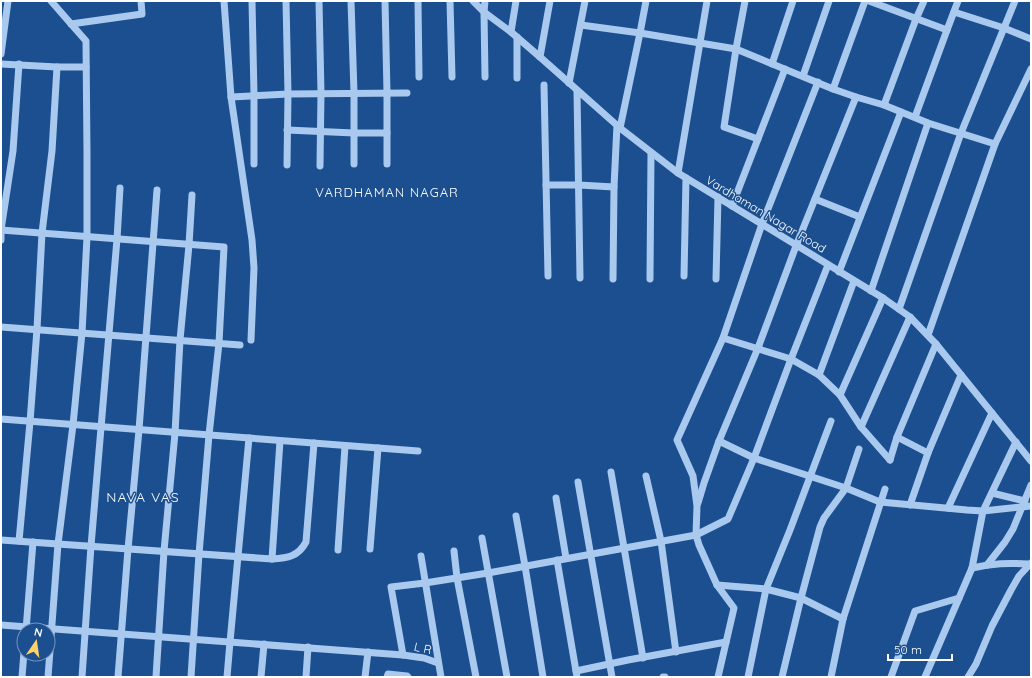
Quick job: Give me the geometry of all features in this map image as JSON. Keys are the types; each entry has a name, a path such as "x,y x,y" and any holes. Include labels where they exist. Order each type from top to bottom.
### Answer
{"street":[{"path":"1,54 8,1"},
{"path":"52,1 86,41 88,154 82,333 73,425 58,544 52,622"},
{"path":"71,24 142,14 141,1"},
{"path":"224,1 231,97 254,268 251,340"},
{"path":"252,1 254,164"},
{"path":"286,1 288,94 287,165"},
{"path":"319,1 321,93 320,166"},
{"path":"351,1 354,93 354,164"},
{"path":"385,1 387,164"},
{"path":"418,1 419,78"},
{"path":"450,1 452,77"},
{"name":"Vardhaman Nagar Road","path":"473,1 484,12 540,56 618,127 678,173 883,298 910,317 928,334 1031,461"},
{"path":"484,77 485,1"},
{"path":"511,32 516,1"},
{"path":"540,56 550,1"},
{"path":"569,83 585,1"},
{"path":"613,279 614,187 618,127 646,1"},
{"path":"678,173 707,1"},
{"path":"745,1 724,127 758,139"},
{"path":"772,64 793,1"},
{"path":"803,76 829,1"},
{"path":"833,89 865,1"},
{"path":"869,1 947,30"},
{"path":"884,105 924,1"},
{"path":"914,117 958,1"},
{"path":"899,309 961,134 1014,1"},
{"path":"954,12 1004,28 1031,39"},
{"path":"581,25 736,49 833,89 884,105 928,123 995,144"},
{"path":"517,37 517,78"},
{"path":"1,64 86,67"},
{"path":"1,240 1,230 13,151 18,64"},
{"path":"19,541 37,329 42,233 52,151 57,67"},
{"path":"732,206 785,69"},
{"path":"928,334 995,144 1031,69"},
{"path":"718,677 734,608 717,585 699,545 696,535 697,506 693,476 678,440 723,338 762,224 818,82"},
{"path":"544,85 548,276"},
{"path":"577,91 580,278"},
{"path":"231,97 321,93 407,93"},
{"path":"697,506 719,441 758,348 796,246 856,97"},
{"path":"839,272 901,112"},
{"path":"871,291 928,123"},
{"path":"287,130 387,133"},
{"path":"650,279 651,152"},
{"path":"684,276 686,178"},
{"path":"546,185 614,187"},
{"path":"82,677 120,188"},
{"path":"118,677 157,190"},
{"path":"156,677 164,552 175,433 180,340 192,194"},
{"path":"716,278 718,198"},
{"path":"815,199 860,217"},
{"path":"1,230 224,247 219,343 209,435 199,554 191,677"},
{"path":"403,655 391,587 488,573 696,535 728,519 754,458 828,265"},
{"path":"819,375 854,281"},
{"path":"840,395 883,298"},
{"path":"861,427 910,317"},
{"path":"1,326 240,345"},
{"path":"723,338 791,359 819,375 840,395 861,427 890,460 897,437 936,344"},
{"path":"910,505 928,453 961,375"},
{"path":"948,508 992,413"},
{"path":"1,419 418,451"},
{"path":"748,677 766,589 831,421"},
{"path":"897,437 928,453"},
{"path":"227,677 249,438"},
{"path":"272,559 280,441"},
{"path":"719,441 754,458 846,488 880,502 983,511 1024,504"},
{"path":"925,677 972,568 983,511 1016,442"},
{"path":"1,540 238,557 272,559 286,558 300,551 306,542 314,443"},
{"path":"338,550 345,446"},
{"path":"370,550 378,448"},
{"path":"782,677 820,527 824,518 846,488 859,449"},
{"path":"611,472 643,658"},
{"path":"646,476 661,541 676,652"},
{"path":"578,482 612,677"},
{"path":"987,565 1006,542 1024,504 1031,485"},
{"path":"831,677 843,619 884,489"},
{"path":"992,492 1031,506"},
{"path":"556,498 566,558"},
{"path":"516,516 543,677"},
{"path":"482,538 507,677"},
{"path":"26,622 33,542"},
{"path":"454,551 457,578 476,677"},
{"path":"421,556 441,677"},
{"path":"557,560 577,674 609,664 726,642"},
{"path":"972,568 1002,563 1030,563"},
{"path":"968,677 976,664 992,626 1010,590 1030,563"},
{"path":"717,585 766,589 801,598 843,619"},
{"path":"891,677 915,611 959,598"},
{"name":"L R","path":"1,625 16,627"},
{"name":"L R","path":"56,628 403,655 424,658 438,663"},
{"path":"261,677 264,644"},
{"path":"306,677 308,648"},
{"path":"366,677 368,652"},
{"path":"22,677 23,662"},
{"path":"48,677 49,662"},
{"path":"388,677 388,674 408,677"}],"district":[{"name":"VARDHAMAN NAGAR","path":"387,192"},
{"name":"NAVA VAS","path":"143,497"}]}
